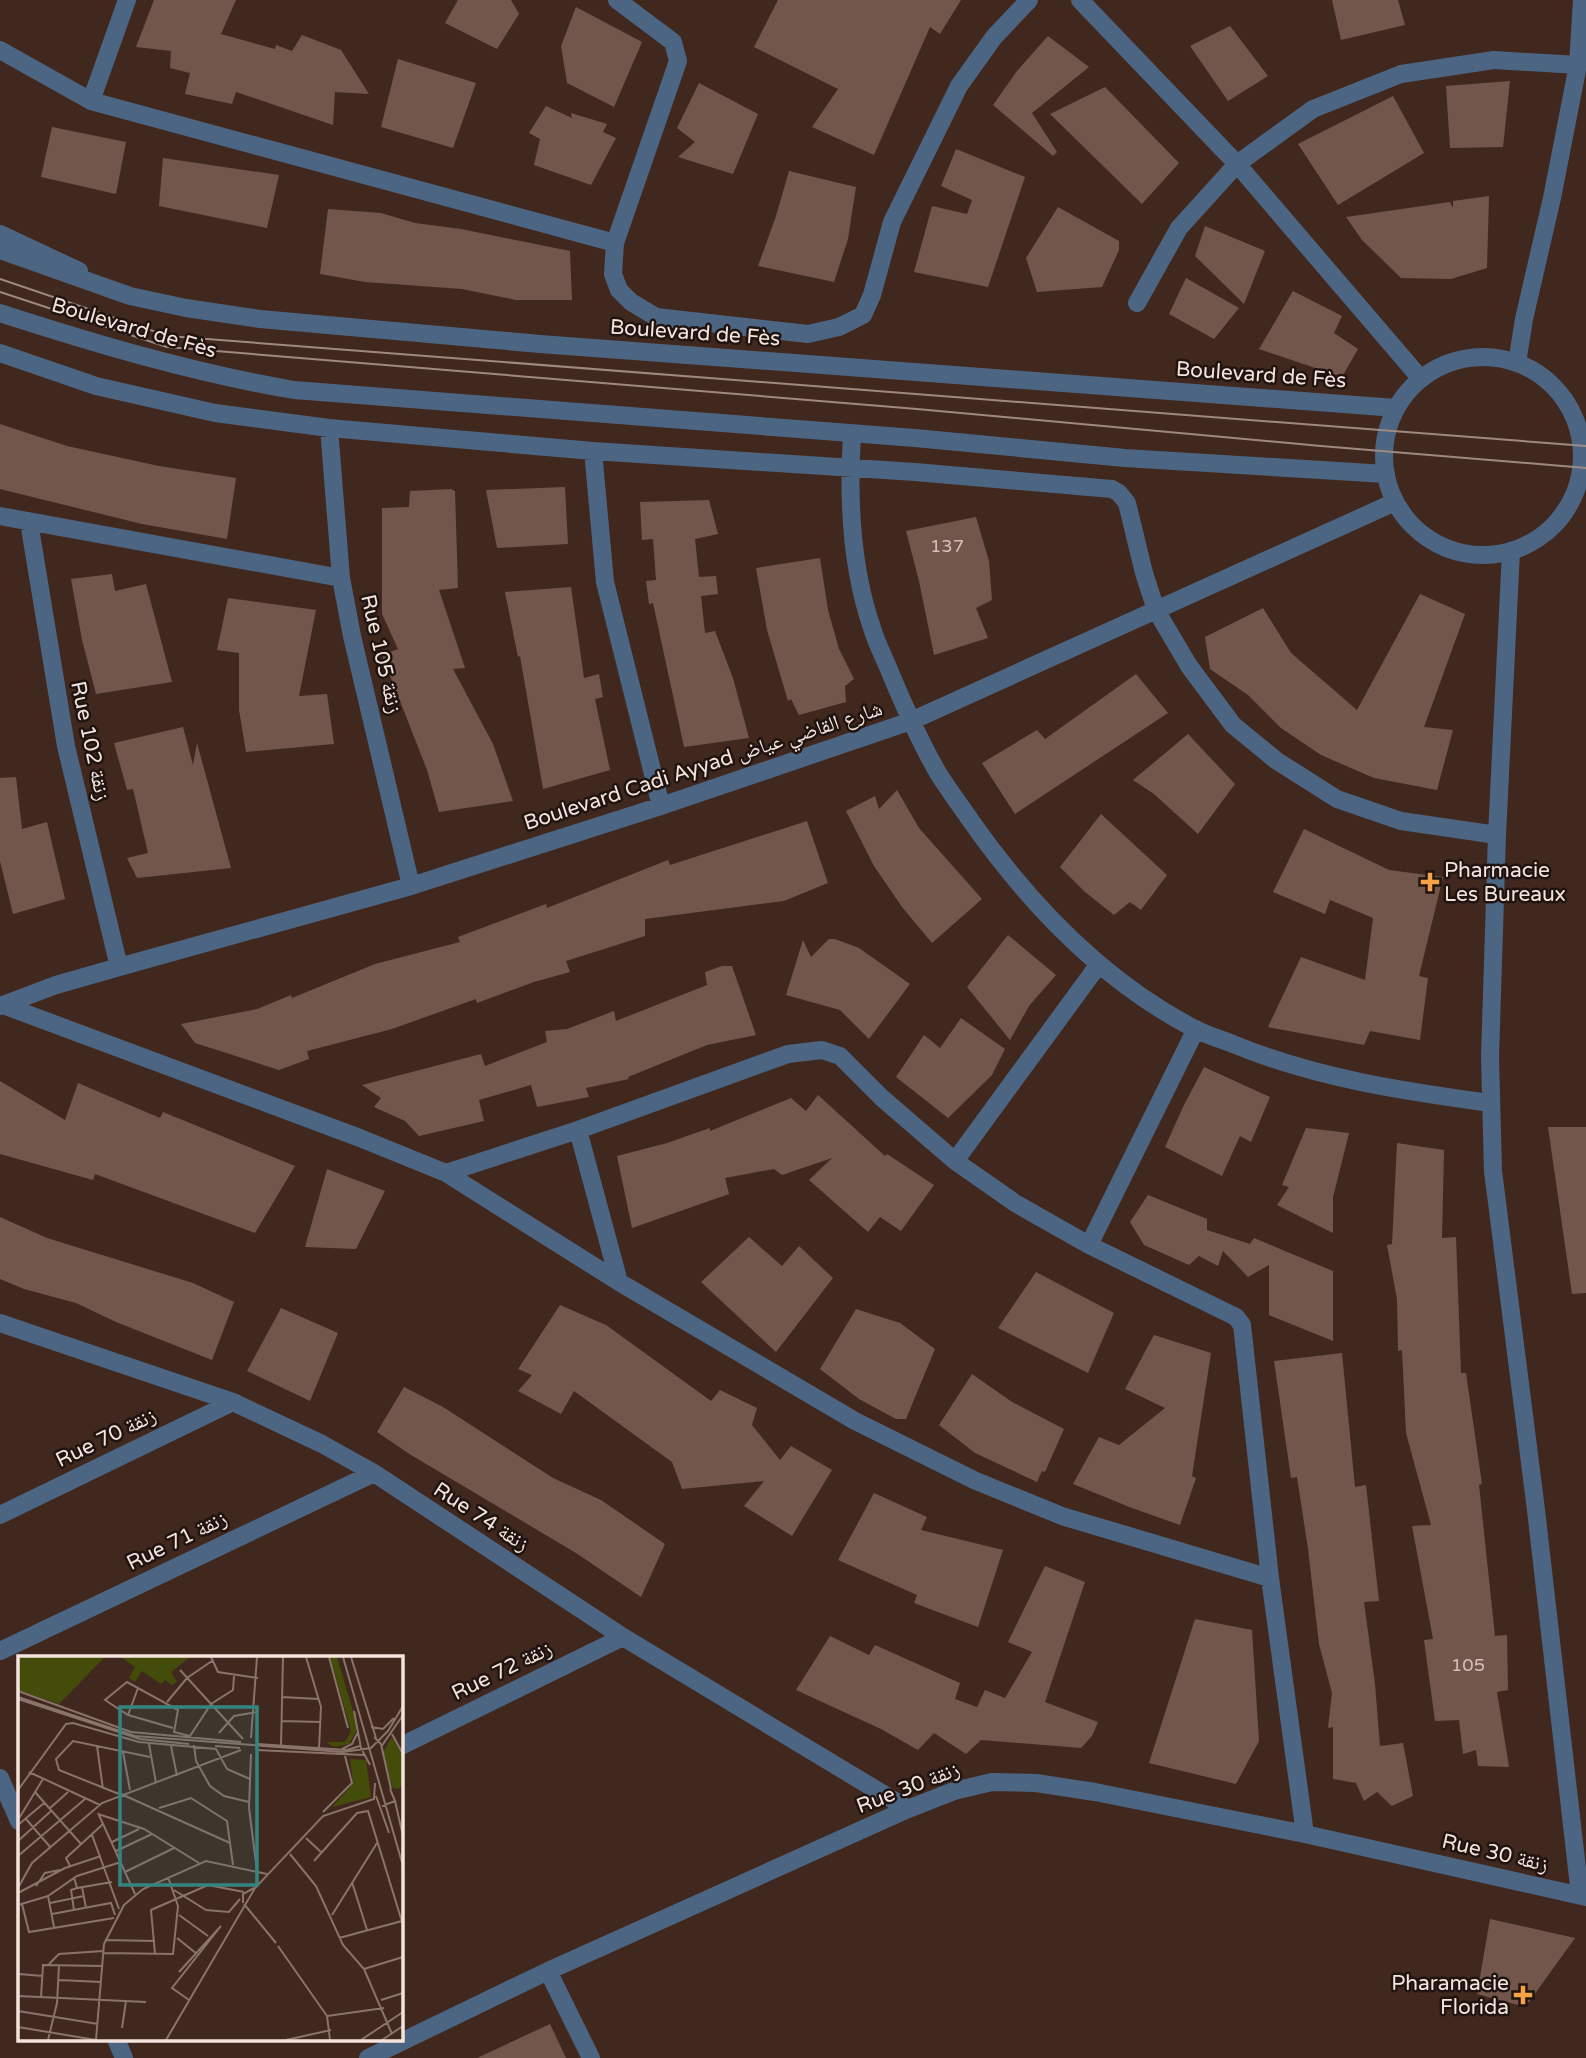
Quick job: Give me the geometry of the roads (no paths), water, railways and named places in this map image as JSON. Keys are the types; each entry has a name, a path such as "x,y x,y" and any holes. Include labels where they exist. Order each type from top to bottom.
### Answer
{"street":[{"path":"91,101 127,0"},
{"path":"617,0 673,42 678,61 615,243 613,274 619,290 631,302 656,317 808,334 839,327 863,315 872,295 892,222 959,86 994,37 1029,0"},
{"path":"1080,0 1237,164 1421,379"},
{"path":"1517,363 1578,65 1582,0"},
{"path":"0,50 91,101 615,243"},
{"path":"1137,303 1179,228 1237,164 1313,109 1401,74 1494,60 1578,65"},
{"path":"0,234 130,296"},
{"name":"Boulevard de Fès","path":"0,250 130,296 260,319 487,340 1396,408"},
{"name":"Boulevard de Fès","path":"0,313 232,379 294,390 915,438 1125,458 1386,474"},
{"path":"0,353 96,386 215,413 329,428 593,451 1112,489 1127,503 1156,610 1189,666 1233,725 1278,761 1337,799 1401,821 1497,835"},
{"path":"1472,358 1499,358 1517,363 1541,375 1560,393 1583,432 1580,496 1549,530 1535,541 1511,551 1475,555 1440,545 1418,530 1395,502 1386,474 1385,444 1396,408 1407,392 1421,379 1445,365 1472,358"},
{"name":"Rue 105 زنقة","path":"329,428 341,578 352,636 411,886"},
{"path":"852,435 850,468 853,536 860,584 872,629 911,721 938,774 988,845 1044,914 1144,1000 1196,1029 1268,1058 1332,1077 1490,1103"},
{"path":"593,451 605,582 661,806"},
{"name":"Boulevard Cadi Ayyad شارع القاضي عياض","path":"1,1006 119,967 411,886 661,806 911,721 1395,502"},
{"path":"0,516 341,578"},
{"name":"Rue 102 زنقة","path":"29,522 66,746 119,967"},
{"path":"1511,551 1497,835 1490,1103 1493,1171 1583,1896"},
{"path":"955,1161 1099,964"},
{"path":"1,1006 360,1138 446,1173 619,1282 855,1421 976,1481 1062,1516 1270,1578"},
{"path":"1089,1245 1196,1029"},
{"path":"446,1173 578,1130 788,1054 822,1050 840,1056 882,1098 955,1161 1015,1202 1089,1245 1230,1313 1241,1325 1270,1578 1305,1834"},
{"path":"578,1130 619,1282"},
{"name":"Rue 74 زنقة","path":"0,1323 233,1402 274,1420 374,1473 623,1637 908,1809"},
{"name":"Rue 70 زنقة","path":"0,1515 233,1402"},
{"name":"Rue 71 زنقة","path":"0,1651 374,1473"},
{"name":"Rue 72 زنقة","path":"402,1746 623,1637"},
{"path":"0,1777 5,1803 18,1820"},
{"name":"Rue 30 زنقة","path":"368,2058 548,1971 908,1809 954,1791 992,1782 1036,1783 1095,1792 1305,1834 1583,1896"},
{"path":"548,1971 591,2058"},
{"path":"116,2040 124,2058"}],"tram line":[{"path":"0,279 168,336 1586,446"},
{"path":"0,292 167,347 1586,468"}],"place":[{"name":"Pharmacie Les Bureaux","path":"1430,882"},
{"name":"Pharamacie Florida","path":"1523,1995"}]}
